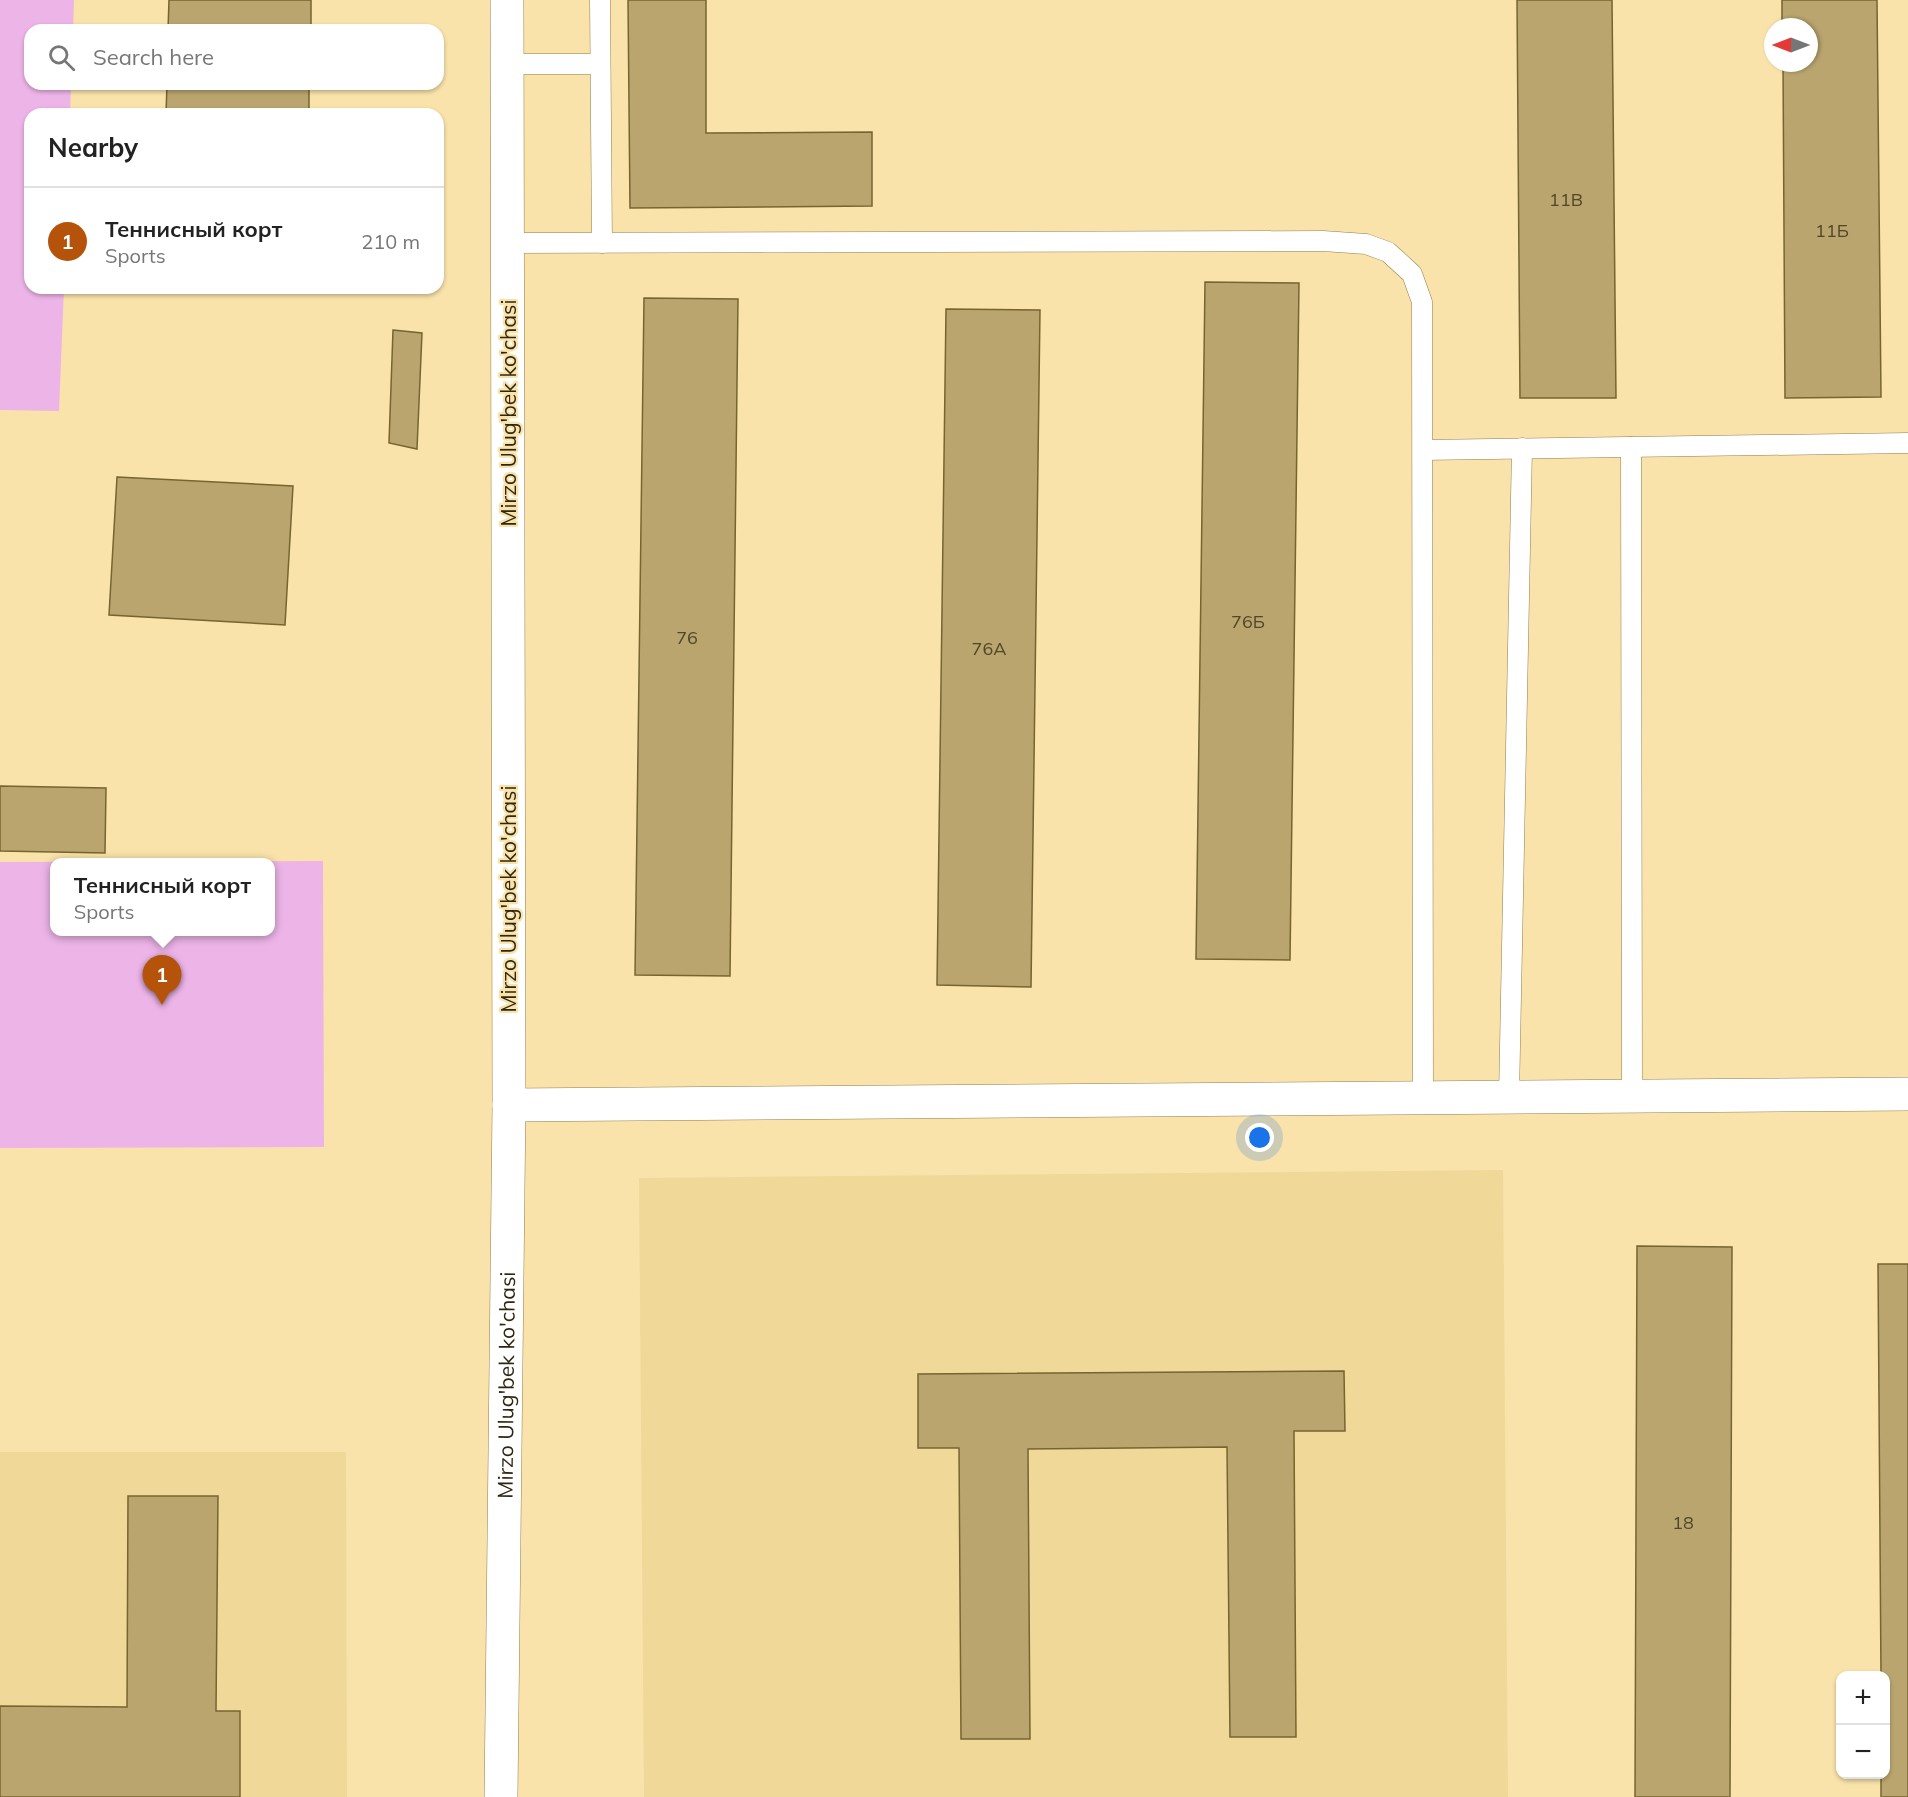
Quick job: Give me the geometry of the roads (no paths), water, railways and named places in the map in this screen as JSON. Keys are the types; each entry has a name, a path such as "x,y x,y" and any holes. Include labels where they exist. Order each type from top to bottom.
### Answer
{"main road":[{"name":"Mirzo Ulug'bek ko'chasi","path":"501,1797 508,1105 507,0"},
{"path":"508,1105 1908,1094"}],"lane":[{"path":"600,0 602,243"},
{"path":"507,64 600,64"},
{"path":"507,243 1323,241 1366,244 1388,252 1412,274 1422,302 1423,1098"},
{"path":"1423,450 1908,443"},
{"path":"1631,447 1632,1096"},
{"path":"1509,1097 1522,448"}],"place":[{"name":"Теннисный корт","path":"162,1005"}]}
